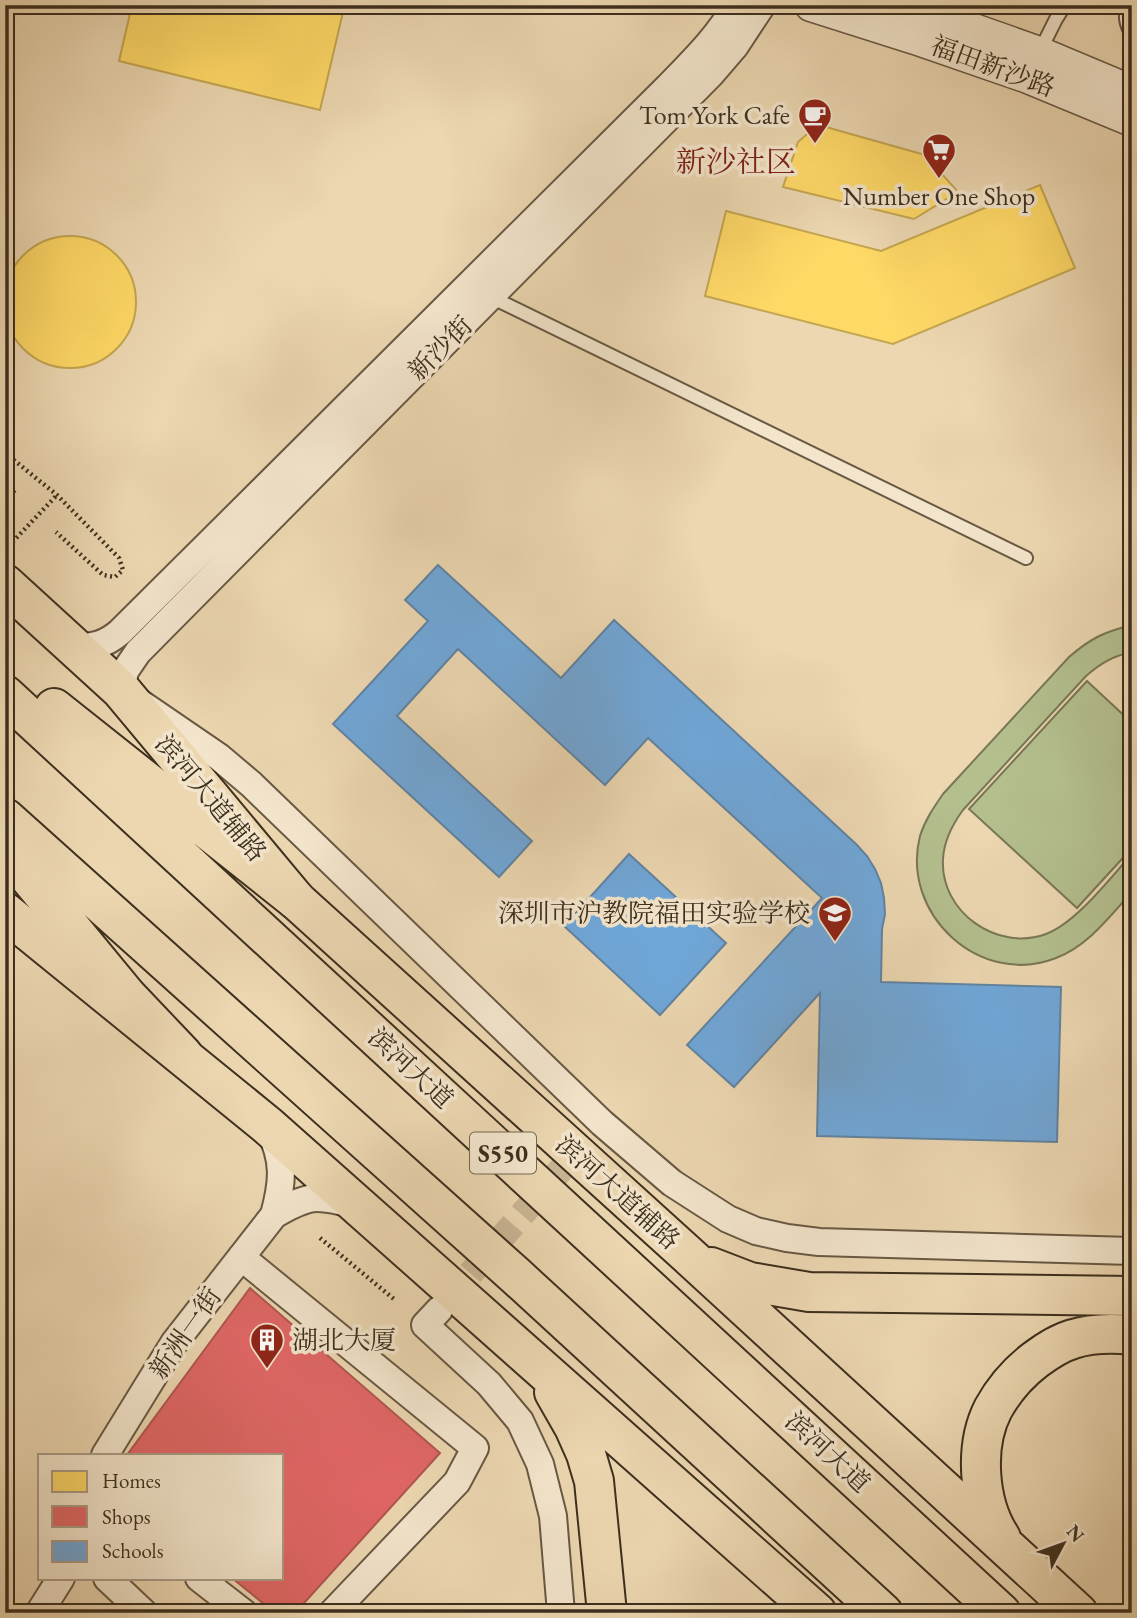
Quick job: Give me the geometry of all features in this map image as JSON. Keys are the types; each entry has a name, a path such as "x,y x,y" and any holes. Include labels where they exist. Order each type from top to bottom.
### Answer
{"main road":[{"name":"滨河大道辅路","path":"5,584 121,690 296,900 1078,1613"},
{"path":"5,669 296,900"},
{"name":"滨河大道","path":"5,695 1001,1613"},
{"path":"5,818 505,1266 883,1613"},
{"path":"5,848 127,996 183,1055"},
{"path":"5,912 267,1125 817,1613"},
{"path":"688,1255 721,1272 750,1282 809,1292 1132,1296"},
{"path":"1011,1551 993,1526 984,1495 981,1460 992,1411 1018,1375 1056,1346 1087,1336 1132,1335"},
{"path":"536,1364 574,1427 594,1481 607,1613"}],"street":[{"name":"新沙街","path":"75,648 99,645 120,632 668,87 704,49 736,5"},
{"name":"新沙街","path":"121,690 125,671 138,652 711,74 735,46 762,5"},
{"name":"福田新沙路","path":"811,5 915,37 1132,92"},
{"name":"福田新沙路","path":"903,5 1033,65 1132,120"},
{"name":"滨河大道辅路","path":"121,690 219,757 251,784 602,1123 672,1183 728,1219 756,1231 819,1242 1132,1251"},
{"path":"584,1143 602,1123"},
{"path":"267,1125 278,1147 281,1171 274,1215"},
{"path":"274,1215 297,1202 317,1197 359,1206"},
{"name":"新洲一街","path":"106,1454 174,1343 274,1215"},
{"path":"241,1257 475,1448 457,1482 332,1613"},
{"path":"439,1310 425,1325 505,1402 520,1421 540,1464 552,1517 561,1613"},
{"path":"39,1613 60,1580"},
{"path":"109,1580 144,1613"},
{"path":"202,1580 244,1613"}],"lane":[{"path":"1033,65 1065,5"},
{"path":"1128,5 1125,19 1132,35"},
{"path":"465,289 491,296 1026,558"}],"path":[{"path":"5,453 57,495 119,558 123,570 115,577 103,575 56,532"},
{"path":"5,485 17,495"},
{"path":"5,550 57,495"},
{"path":"320,1238 395,1300"}],"green space":[{"path":"1132,625 1132,652 1108,661 1086,676 963,810 949,833 943,859 951,896 961,911 991,932 1009,937 1027,938 1046,934 1069,920 1092,899 1132,854 1132,892 1088,938 1068,953 1056,958 1028,965 1000,963 974,953 952,938 934,917 922,892 917,865 924,825 943,794 1069,657 1098,637"},
{"path":"1087,681 1132,723 1132,848 1077,908 969,809"}],"building: Homes":[{"path":"132,5 314,5 343,12 320,110 119,61"},
{"path":"826,127 925,155 958,192 914,219 783,187 798,142 807,134"},
{"path":"1040,185 1075,268 893,344 705,296 726,211 881,251"},
{"path":"70,236 95,241 117,255 131,277 136,302 131,327 117,349 95,363 70,368 45,363 23,349 9,327 4,302 9,277 23,255 45,241"}],"building: Shops":[{"name":"湖北大厦","path":"250,1288 440,1453 295,1613 275,1613 234,1580 284,1580 284,1454 128,1454"}],"building: Schools":[{"path":"438,565 561,678 614,620 856,844 875,869 884,898 881,982 1061,987 1057,1142 817,1136 820,993 734,1087 687,1045 822,898 648,738 605,785 458,649 397,716 532,841 499,877 333,724 428,621 405,600"},
{"path":"629,854 726,943 660,1015 564,926"}],"tunnel":[{"path":"445,1303 584,1143"}],"place":[{"name":"Tom York Cafe","path":"815,145"},
{"name":"Number One Shop","path":"939,180"},
{"name":"深圳市沪教院福田实验学校","path":"835,943"},
{"name":"湖北大厦","path":"267,1370"}],"district":[{"name":"新沙社区","path":"736,161"}]}
